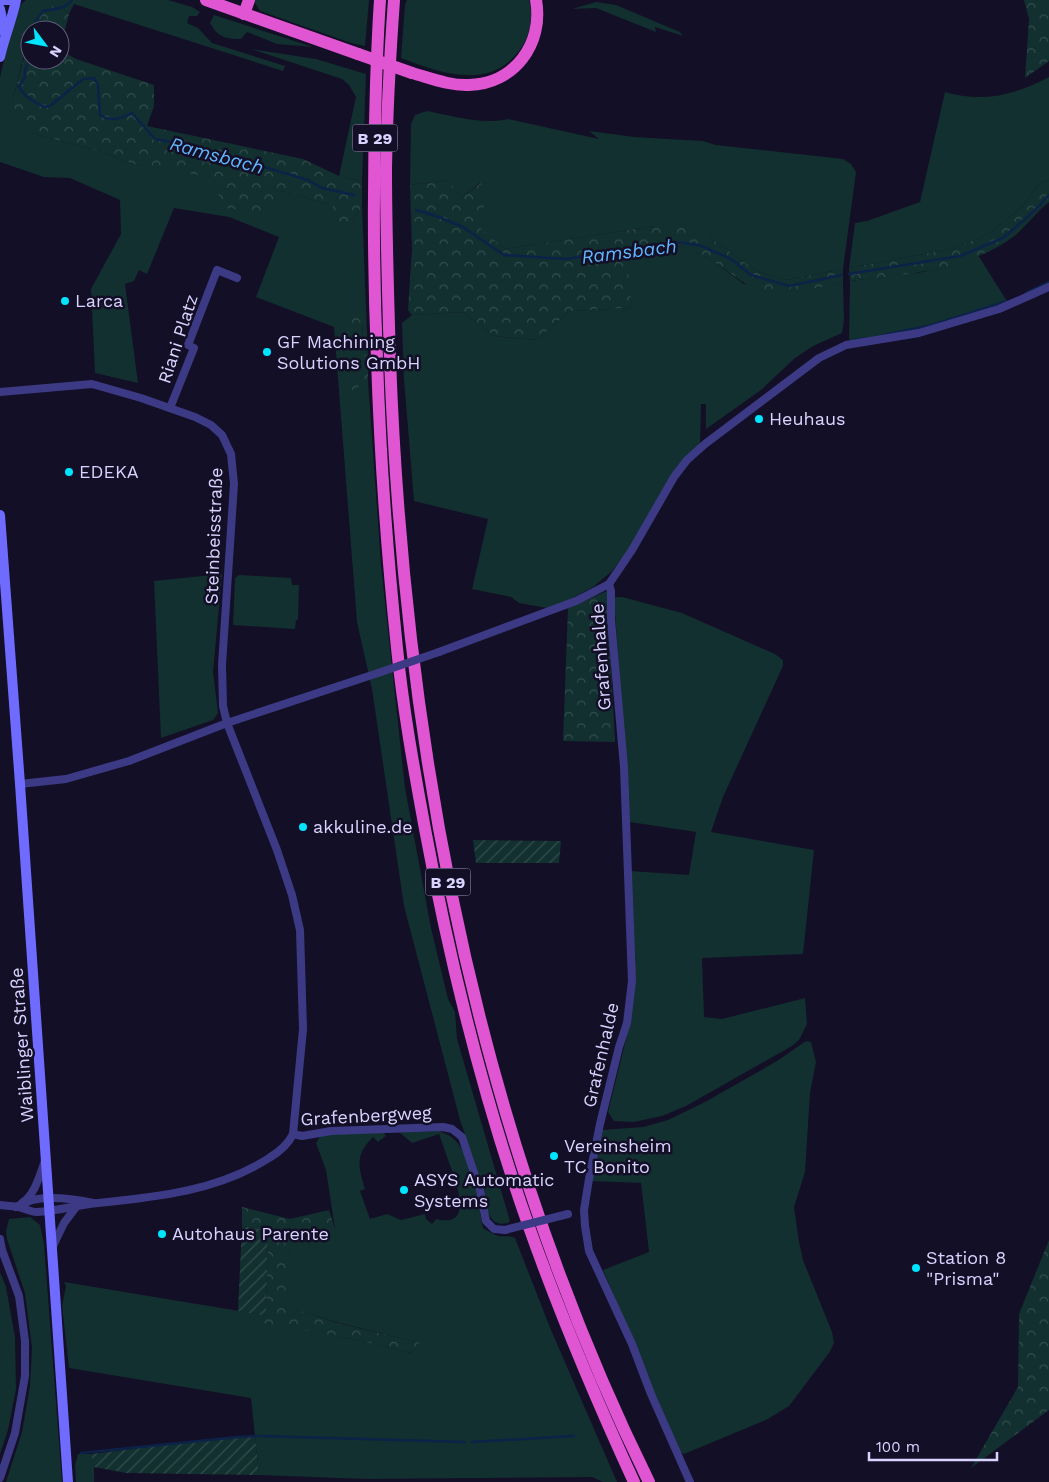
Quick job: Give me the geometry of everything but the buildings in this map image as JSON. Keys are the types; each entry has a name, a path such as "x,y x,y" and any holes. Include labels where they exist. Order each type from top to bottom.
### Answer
{"highway":[{"path":"206,0 412,73 467,85 482,84 499,78 515,68 530,47 534,37 537,20 536,0"},
{"path":"244,14 249,0"},
{"name":"B 29","path":"394,0 386,167 392,404 399,521 410,634 430,777 452,899 482,1028 526,1176 564,1288 596,1365 649,1482"},
{"path":"392,26 400,11 403,0"},
{"name":"B 29","path":"378,3 373,268 378,405 397,651 414,771 438,902 464,1010 509,1166 563,1319 634,1482"}],"main road":[{"path":"0,0 16,0 0,57"},
{"path":"0,9 5,34"},
{"name":"Waiblinger Straße","path":"0,515 68,1482"}],"street":[{"name":"Riani Platz","path":"170,408 194,348 188,345 217,270 237,278"},
{"path":"20,784 78,776 129,760 227,723 439,652 576,601 609,584 632,550 674,477 687,460 705,444 818,358 846,345 919,333 999,309 1049,287"},
{"name":"Steinbeisstraße","path":"0,392 92,384 170,408 211,425 222,435 232,454 234,484 222,665 224,706 227,723 277,850 292,894 300,930 303,1029 293,1134"},
{"name":"Grafenhalde","path":"609,584 624,767 632,981 627,1023 619,1047 600,1124 584,1210 589,1251 632,1344 651,1394 690,1482"},
{"name":"Grafenbergweg","path":"0,1206 16,1207 34,1212 49,1211 167,1194 206,1186 257,1166 274,1156 289,1143 293,1134 302,1136 331,1131 443,1127 452,1129 462,1137 480,1190 486,1221 494,1229 505,1230 584,1210"},
{"path":"16,1207 27,1200 46,1160"},
{"name":"Grafenbergweg","path":"16,1207 32,1200 48,1199 80,1200 95,1203"},
{"path":"52,1248 64,1223 76,1207"},
{"path":"0,1239 2,1250 19,1296 25,1349 25,1376 16,1433 0,1478"}],"green space":[{"path":"26,0 168,0 192,7 200,12 197,16 189,16 187,23 198,28 212,43 285,66 283,71 74,4 69,14 60,7 43,20 20,20 20,70 13,99 31,133 102,152 136,165 195,173 279,190 333,206 352,221 362,207 368,358 364,353 362,323 347,320 361,381 368,381 381,565 405,788 431,928 448,999 455,1012 457,1039 510,1221 508,1223 501,1224 495,1222 487,1210 484,1189 460,1120 404,906 372,689 357,622 334,327 256,297 279,237 229,217 174,208 147,274 139,270 134,281 125,284 138,383 95,373 91,289 121,234 120,200 70,178 44,177 0,162 0,77 17,7"},
{"path":"255,0 369,0 365,46 351,43 260,11"},
{"path":"407,0 529,0 531,11 526,40 511,60 497,69 482,74 450,73 417,64 401,58"},
{"path":"1024,0 1049,0 1049,61 1025,78 1029,19"},
{"path":"596,2 616,5 680,32 683,36 655,27 656,32 596,8 572,9"},
{"path":"44,5 60,7 69,14 67,20 33,20 36,9"},
{"path":"214,15 313,47 277,44 247,32 241,39 226,38 219,34 210,23"},
{"path":"251,49 316,59 366,74 362,182 339,176 356,97 349,85 342,79"},
{"path":"70,56 154,85 154,106 147,126 303,159 339,176 362,182 362,207 342,235 330,222 333,206 279,190 266,212 224,208 211,177 136,165 102,152 31,133 16,115 13,99 21,70 70,70"},
{"path":"1049,77 1049,180 1040,183 1022,207 990,233 951,249 849,268 855,223 867,221 920,202 945,92 972,97 985,97 1011,93"},
{"path":"427,111 488,121 508,119 599,139 589,131 634,137 703,141 716,145 843,159 851,164 856,172 843,269 786,280 755,270 708,236 654,226 505,249 478,227 480,183 461,198 449,180 410,185 411,124 415,115"},
{"path":"449,180 461,198 481,183 485,217 479,227 505,249 654,226 686,226 708,236 755,270 786,280 843,269 843,283 793,292 767,294 748,285 694,251 675,245 654,244 635,247 626,253 632,308 570,311 537,340 494,336 463,312 412,315 408,310 412,249 410,185"},
{"path":"1049,180 1049,202 1018,233 996,248 956,264 935,269 850,281 849,268 951,249 990,233 1022,207 1040,183"},
{"path":"664,243 691,249 713,261 744,284 816,287 843,283 844,320 842,333 813,346 795,358 761,390 706,429 706,404 701,404 700,443 657,502 626,553 611,572 593,587 571,599 547,608 519,603 511,597 472,589 488,519 414,501 404,380 402,323 412,315 463,312 494,336 537,340 570,311 632,308 625,253 634,246"},
{"path":"978,255 1008,303 919,329 851,341 849,339 850,281 923,272"},
{"path":"354,313 362,323 364,353 368,358 368,381 361,381 353,399 350,393 347,320"},
{"path":"222,574 213,672 218,713 213,720 161,738 154,581"},
{"path":"239,575 291,578 292,585 299,585 298,620 296,620 295,629 233,625 235,578"},
{"path":"607,591 615,742 563,741 568,608"},
{"path":"616,597 682,613 775,654 783,660 783,666 723,797 711,832 814,850 803,954 702,958 704,1017 722,1019 805,998 807,1024 799,1040 792,1046 686,1106 662,1116 634,1122 614,1121 608,1112 628,1031 630,871 689,875 696,832 630,822 614,599"},
{"path":"473,840 561,841 559,863 476,863"},
{"path":"806,1041 811,1042 816,1062 810,1093 805,1172 794,1207 803,1260 832,1332 834,1343 829,1353 789,1406 768,1419 684,1454 680,1452 650,1384 603,1270 649,1252 641,1183 591,1181 602,1130 643,1127 668,1120 705,1102 777,1061"},
{"path":"439,1131 450,1136 458,1143 464,1153 473,1178 483,1228 498,1236 515,1238 551,1330 617,1482 603,1482 592,1477 366,1479 259,1475 251,1398 69,1368 62,1306 66,1286 64,1282 257,1314 257,1321 353,1339 411,1353 419,1343 336,1322 285,1306 290,1219 335,1229 326,1170 316,1143 321,1135 383,1132 386,1136 378,1142 373,1137 367,1143 363,1149 360,1161 365,1189 360,1191 370,1219 387,1214 401,1220 425,1214 426,1219 432,1224 436,1219 448,1220 455,1217 459,1212 459,1194 439,1134 412,1143 399,1132"},
{"path":"242,1207 290,1219 329,1210 335,1229 309,1238 290,1220 286,1306 338,1323 420,1343 411,1353 353,1339 257,1322 257,1314 266,1316 268,1230 242,1226"},
{"path":"30,1217 40,1225 44,1244 62,1482 6,1482 22,1432 30,1386 32,1348 25,1293 6,1231 9,1219"},
{"path":"242,1226 268,1230 266,1316 238,1311"},
{"path":"1049,1240 1049,1410 971,1468 1018,1387 1019,1314"},
{"path":"0,1272 6,1287 15,1337 16,1389 8,1430 0,1454"},
{"path":"237,1436 255,1436 259,1475 126,1473 94,1467 91,1454"},
{"path":"78,1454 91,1454 94,1467 94,1482 76,1482 75,1465"}],"waterway":[{"name":"Ramsbach","path":"36,20 43,11 63,7 72,0"},
{"name":"Ramsbach","path":"25,70 25,77 19,87 21,91 44,107 50,106 83,79 94,78 98,85 100,115 104,117 116,119 132,113 155,139 190,145 308,180 322,188 354,195"},
{"name":"Ramsbach","path":"849,274 960,256 1003,238 1049,195"},
{"name":"Ramsbach","path":"416,210 463,227 504,255 566,259 675,242 699,245 731,259 751,275 789,286 842,275"},
{"path":"1026,293 1049,282"},
{"path":"883,335 932,325 1007,301"},
{"path":"854,340 868,338"},
{"path":"81,1453 257,1436"},
{"path":"260,1436 465,1442"},
{"path":"472,1442 574,1436"}],"place":[{"name":"Larca","path":"65,301"},
{"name":"GF Machining Solutions GmbH","path":"267,352"},
{"name":"Heuhaus","path":"759,419"},
{"name":"EDEKA","path":"69,472"},
{"name":"akkuline.de","path":"303,827"},
{"name":"Vereinsheim TC Bonito","path":"554,1156"},
{"name":"ASYS Automatic Systems","path":"404,1190"},
{"name":"Autohaus Parente","path":"162,1234"},
{"name":"Station 8 \"Prisma\"","path":"916,1268"}]}
